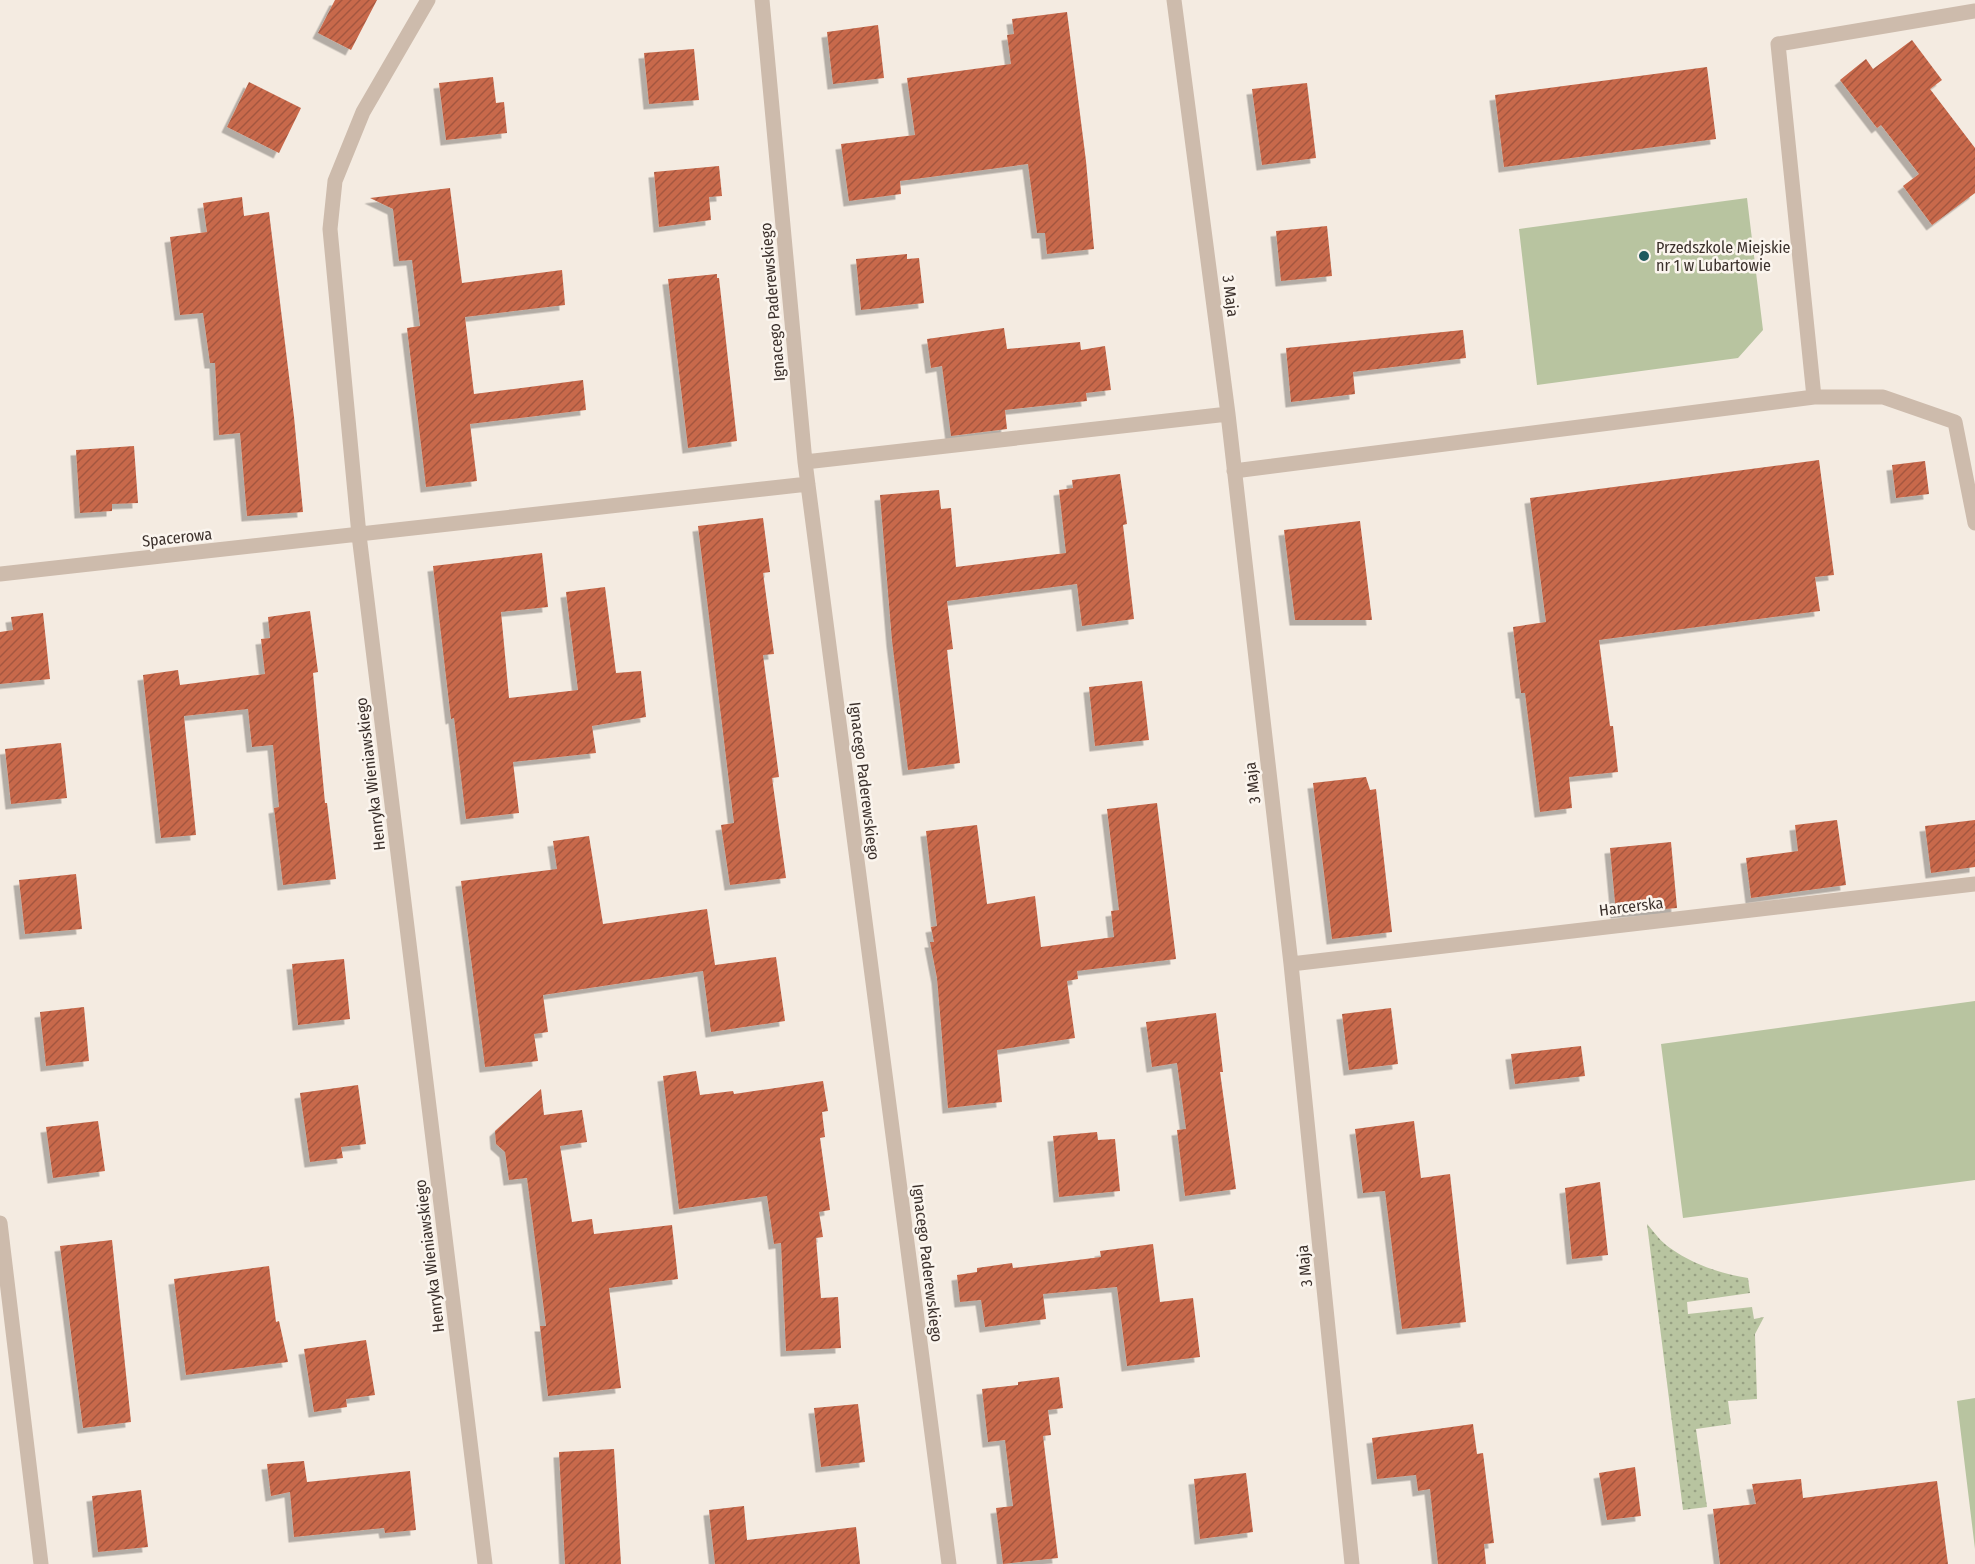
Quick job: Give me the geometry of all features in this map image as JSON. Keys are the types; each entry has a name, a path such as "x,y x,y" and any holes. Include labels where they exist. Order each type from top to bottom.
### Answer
{"street":[{"name":"Henryka Wieniawskiego","path":"428,0 363,112 335,181 330,229 359,536 485,1564"},
{"name":"Ignacego Paderewskiego","path":"762,0 805,462 949,1564"},
{"name":"3 Maja","path":"1174,0 1228,414 1291,964 1352,1564"},
{"path":"1814,397 1779,44 1975,11"},
{"path":"1234,471 1814,397 1883,397 1955,422 1975,523"},
{"path":"805,462 1228,414"},
{"name":"Spacerowa","path":"0,574 359,536 808,484"},
{"name":"Harcerska","path":"1291,964 1975,884"},
{"path":"0,1222 41,1564"}],"green space":[{"path":"1747,198 1763,330 1738,358 1537,385 1519,229"},
{"path":"1975,1001 1975,1180 1683,1218 1661,1044"},
{"path":"1647,1224 1667,1246 1688,1259 1717,1271 1748,1278 1750,1293 1687,1302 1688,1314 1752,1307 1754,1319 1764,1317 1755,1334 1757,1399 1728,1401 1731,1424 1696,1429 1707,1507 1683,1510"},
{"path":"1975,1398 1975,1549 1957,1401"}],"building":[{"path":"335,0 377,0 351,50 318,33"},
{"path":"1067,12 1086,161 1094,249 1047,254 1045,233 1037,233 1028,164 900,181 901,194 849,201 841,144 915,135 907,78 1011,64 1007,35 1014,34 1012,19"},
{"path":"878,25 884,78 833,84 827,32"},
{"path":"1912,40 1942,80 1930,89 1975,148 1975,193 1932,225 1903,186 1919,174 1881,125 1877,128 1840,80 1866,59 1873,69"},
{"path":"694,49 699,100 649,104 644,53"},
{"path":"1707,67 1716,139 1504,167 1495,95"},
{"path":"493,77 496,103 504,102 507,133 446,140 439,83"},
{"path":"249,82 301,108 279,153 227,127"},
{"path":"1307,83 1316,158 1262,165 1252,89"},
{"path":"719,166 722,196 709,197 711,220 659,227 654,172"},
{"path":"450,188 462,283 562,270 565,305 465,317 474,394 583,380 586,410 470,424 477,481 426,487 407,328 420,326 412,260 399,261 393,209 370,198"},
{"path":"242,197 244,216 269,212 303,512 247,516 240,433 219,435 215,363 210,363 203,313 180,315 170,237 207,232 203,203"},
{"path":"1327,226 1332,276 1281,281 1276,231"},
{"path":"907,254 907,259 919,258 924,303 861,310 856,259"},
{"path":"717,274 737,441 688,448 668,279"},
{"path":"1004,328 1007,349 1080,342 1081,350 1105,346 1111,390 1086,393 1087,401 1005,410 1007,429 951,436 942,366 931,368 927,339"},
{"path":"1463,330 1466,358 1353,372 1355,394 1291,402 1286,348"},
{"path":"134,446 138,503 112,504 112,511 80,513 76,450"},
{"path":"1819,460 1834,575 1815,577 1820,611 1599,640 1618,772 1569,777 1572,808 1540,812 1525,693 1521,693 1513,627 1546,622 1530,498"},
{"path":"1925,461 1929,494 1896,498 1892,465"},
{"path":"1120,474 1127,524 1123,525 1134,619 1082,626 1077,584 947,601 953,649 947,650 960,763 908,770 892,641 880,495 939,490 941,509 951,508 956,567 1066,553 1059,490 1073,488 1072,480"},
{"path":"763,518 770,572 763,573 774,654 763,655 779,777 772,778 786,878 730,885 721,825 734,823 698,526"},
{"path":"1360,521 1372,620 1295,620 1284,530"},
{"path":"542,553 548,607 501,612 509,698 578,690 566,592 605,587 616,673 641,671 646,717 592,726 596,753 513,762 519,813 466,819 454,718 451,719 433,566"},
{"path":"310,611 318,672 313,673 325,803 327,803 336,879 283,885 274,808 279,807 273,745 252,747 248,709 184,716 196,835 161,838 143,675 178,670 180,685 265,674 261,639 270,638 268,617"},
{"path":"43,613 50,679 0,684 0,632 13,630 11,617"},
{"path":"1142,681 1149,740 1095,746 1089,687"},
{"path":"61,743 67,798 11,804 5,749"},
{"path":"1366,777 1370,790 1376,789 1392,932 1332,939 1313,783"},
{"path":"1157,803 1176,959 1077,971 1078,979 1067,981 1075,1038 997,1050 1002,1102 948,1108 937,978 930,942 934,942 931,927 937,926 926,831 977,825 987,904 1035,896 1041,947 1114,937 1111,911 1119,910 1107,809"},
{"path":"1837,820 1846,885 1751,898 1746,858 1798,851 1795,825"},
{"path":"1975,820 1975,867 1931,873 1925,826"},
{"path":"589,836 603,924 707,909 715,965 776,957 785,1021 711,1032 703,971 543,995 548,1032 534,1034 538,1061 485,1067 461,881 557,869 553,841"},
{"path":"1671,842 1677,908 1616,913 1610,848"},
{"path":"76,874 82,929 25,934 19,880"},
{"path":"344,959 350,1019 298,1025 292,964"},
{"path":"84,1007 89,1061 46,1066 40,1012"},
{"path":"1391,1008 1398,1064 1349,1070 1342,1014"},
{"path":"1216,1013 1223,1072 1220,1072 1236,1189 1185,1196 1177,1130 1186,1129 1177,1063 1152,1067 1146,1022"},
{"path":"1581,1046 1585,1076 1515,1084 1511,1054"},
{"path":"696,1071 700,1095 733,1091 734,1094 823,1081 828,1111 822,1112 825,1137 820,1138 830,1210 819,1212 823,1237 816,1238 821,1298 838,1297 841,1348 786,1351 781,1243 774,1244 767,1196 679,1209 663,1076"},
{"path":"358,1085 366,1144 341,1147 343,1158 310,1162 300,1093"},
{"path":"541,1089 544,1115 582,1110 587,1142 560,1146 572,1222 592,1219 594,1234 672,1225 678,1279 609,1288 621,1388 548,1396 540,1326 546,1326 527,1178 509,1180 505,1152 496,1144 495,1131"},
{"path":"98,1121 105,1171 53,1178 46,1127"},
{"path":"1414,1121 1421,1178 1450,1174 1466,1322 1402,1329 1385,1191 1363,1193 1355,1129"},
{"path":"1097,1132 1098,1140 1115,1139 1120,1191 1059,1197 1053,1136"},
{"path":"1600,1182 1608,1255 1572,1259 1565,1188"},
{"path":"112,1240 131,1422 83,1428 60,1246"},
{"path":"1153,1244 1160,1302 1193,1298 1200,1357 1127,1366 1117,1287 1043,1294 1046,1319 985,1327 981,1300 960,1302 957,1275 977,1272 977,1268 1012,1263 1013,1268 1101,1257 1100,1251"},
{"path":"269,1266 276,1322 279,1321 288,1362 186,1375 174,1279"},
{"path":"366,1340 375,1395 346,1399 347,1407 314,1412 304,1349"},
{"path":"1059,1377 1063,1408 1048,1410 1051,1435 1043,1436 1058,1558 1003,1564 996,1508 1013,1506 1005,1440 988,1442 982,1389"},
{"path":"858,1404 865,1462 821,1467 814,1408"},
{"path":"1473,1424 1477,1454 1483,1453 1494,1543 1484,1544 1486,1564 1438,1564 1430,1489 1418,1491 1416,1475 1377,1479 1372,1438"},
{"path":"614,1449 621,1564 565,1564 559,1452"},
{"path":"304,1461 307,1482 410,1471 416,1530 385,1533 384,1528 294,1537 290,1492 271,1496 267,1464"},
{"path":"1635,1467 1641,1516 1607,1520 1599,1473"},
{"path":"1246,1473 1253,1532 1200,1539 1194,1479"},
{"path":"1801,1479 1803,1498 1937,1481 1948,1564 1720,1564 1713,1509 1756,1504 1752,1484"},
{"path":"141,1490 148,1547 98,1552 92,1496"},
{"path":"744,1506 747,1540 856,1527 860,1564 715,1564 709,1510"}],"place":[{"name":"Przedszkole Miejskie nr 1 w Lubartowie","path":"1644,256"}]}
